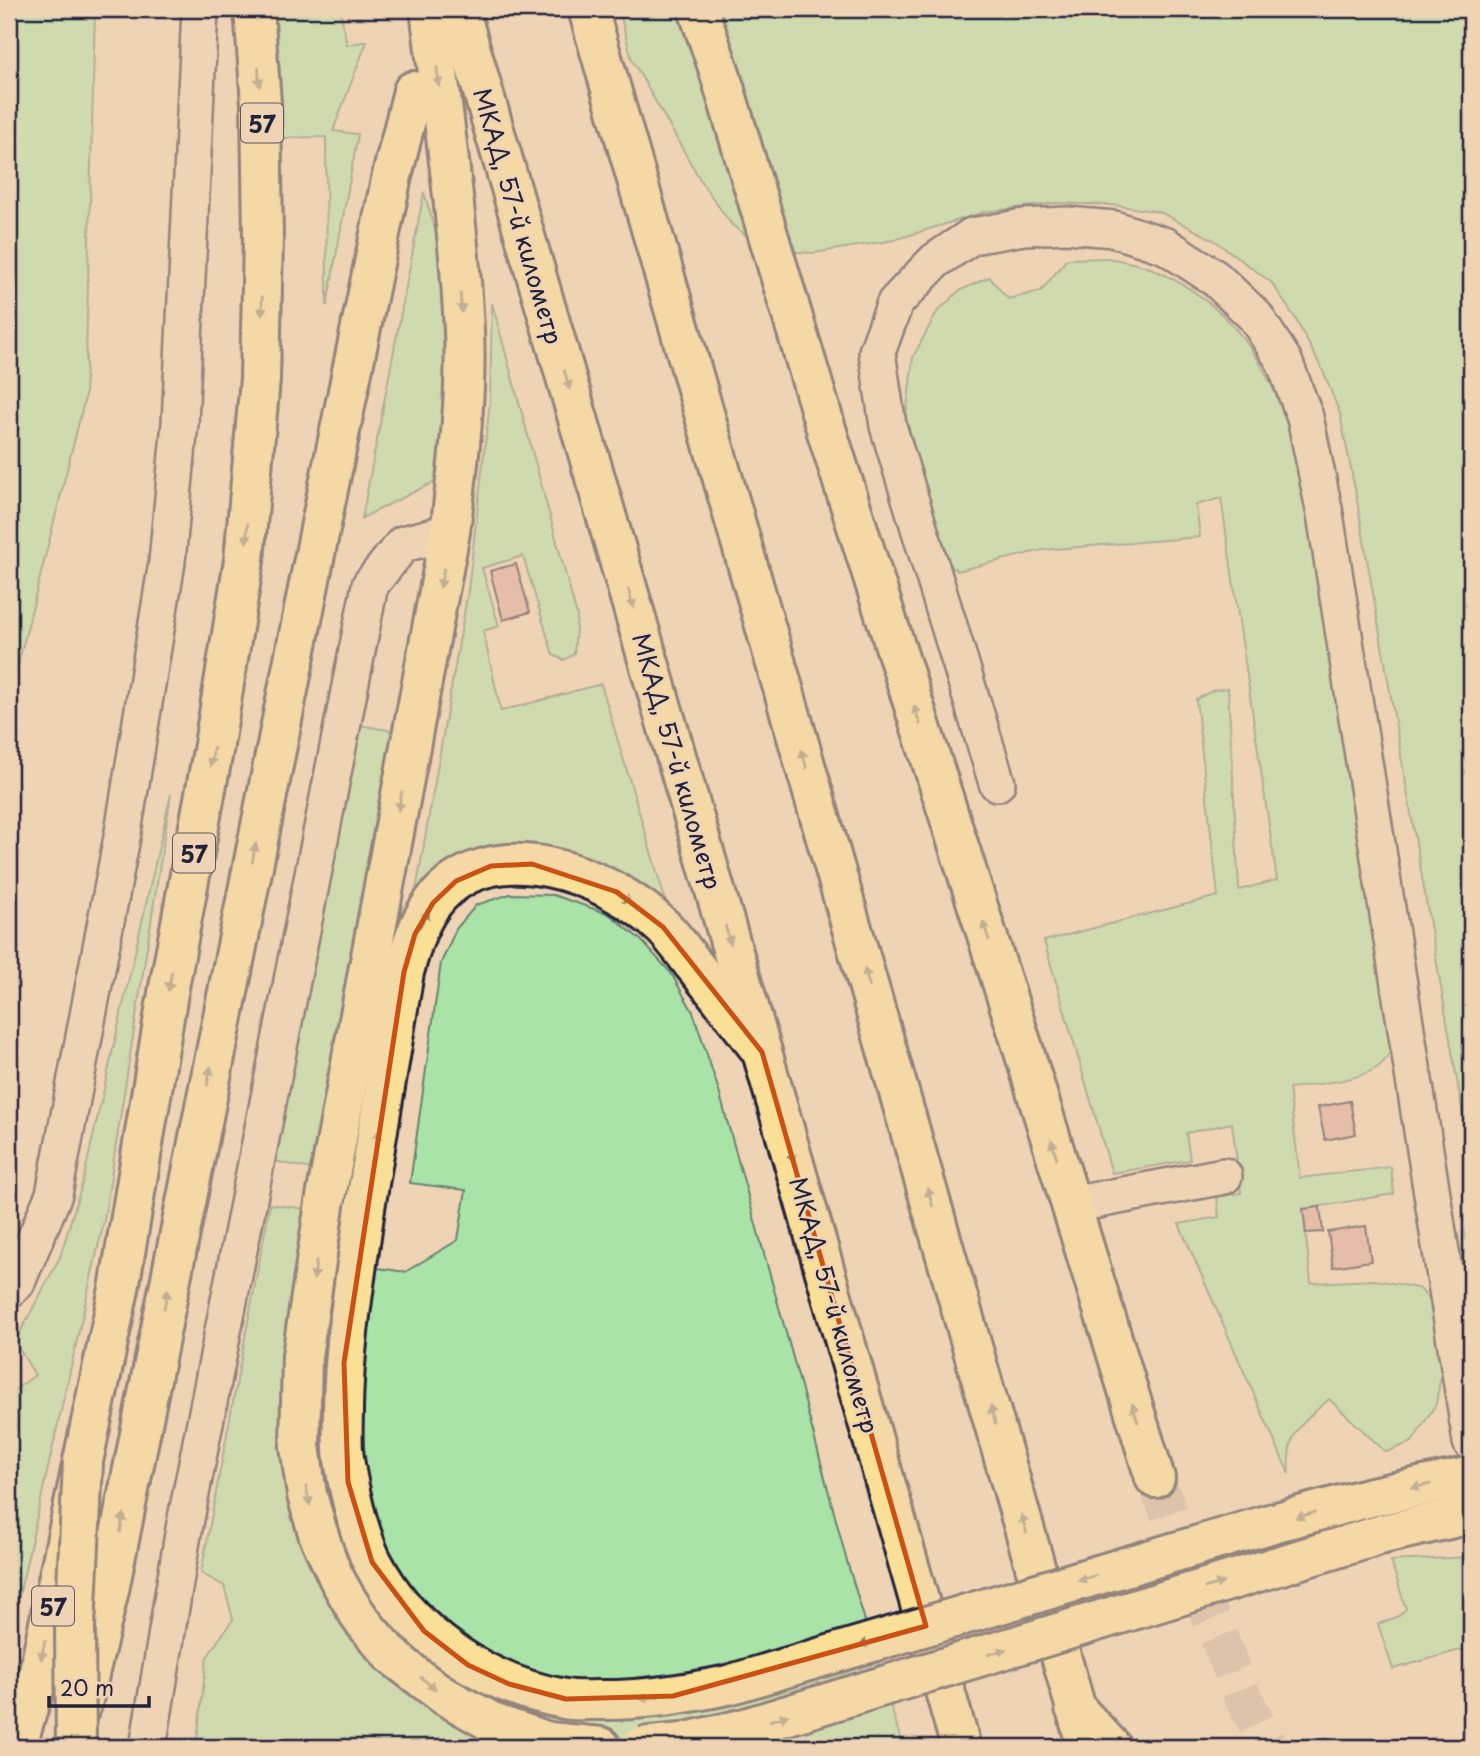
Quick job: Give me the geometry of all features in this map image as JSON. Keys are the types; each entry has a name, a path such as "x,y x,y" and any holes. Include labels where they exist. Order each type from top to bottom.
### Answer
{"main road":[{"name":"57","path":"16,1747 38,1676 119,1289 168,993 214,751 244,560 260,379 263,263 261,103 254,9"},
{"path":"430,9 452,195 464,332 462,434 450,532 325,1203 302,1356 300,1446 318,1533 361,1618 393,1655 444,1695 495,1724 549,1742 601,1747"},
{"name":"МКАД, 57-й километр","path":"459,9 961,1747"},
{"path":"589,9 1087,1747"},
{"path":"698,9 718,66 827,432 1156,1478"},
{"path":"74,1747 109,1590 391,180 413,91"},
{"path":"762,1052 663,927 617,891 573,873 532,864 491,866 456,881 433,903 415,934 404,972 365,1208 344,1363 343,1448 348,1482 372,1562 424,1631 468,1664 509,1684 566,1699 618,1700 673,1696 728,1685 1273,1523 1371,1497 1471,1476"},
{"path":"74,1747 75,1627 83,1464"},
{"path":"641,1747 682,1743 742,1729 1400,1529 1471,1514"},
{"path":"1400,1529 1471,1529"},
{"path":"1075,1707 1111,1747"}],"street":[{"path":"9,1290 16,1282 54,1194 123,832 158,624 167,562 180,424 200,9"},
{"path":"997,783 888,426 877,352 895,303 935,261 972,236 1024,227 1067,225 1115,229 1166,246 1215,278 1255,316 1284,361 1305,417 1325,514 1471,1442"},
{"path":"148,1747 183,1534 370,585 403,544 450,532"},
{"path":"1071,1205 1224,1176"}],"highlighted area":[{"path":"532,864 617,892 663,927 762,1052 926,1626 673,1696 566,1699 509,1684 468,1665 424,1631 372,1562 348,1482 344,1363 404,972 415,934 433,903 456,881 491,866"}],"green space":[{"path":"9,9 95,9 85,398 9,701"},
{"path":"272,9 340,9 347,45 367,41 333,131 358,134 327,306 326,137 277,138"},
{"path":"619,9 1471,9 1471,1161 1340,414 1323,371 1295,318 1272,283 1214,240 1160,212 1114,205 1056,203 984,212 894,240 814,253 766,250 732,225 702,183 632,60"},
{"path":"424,192 450,280 444,477 362,518"},
{"path":"1108,258 1145,266 1177,281 1222,314 1256,357 1270,382 1290,436 1306,510 1393,1045 1385,1060 1367,1073 1289,1088 1300,1178 1391,1167 1394,1194 1303,1209 1311,1283 1374,1280 1420,1289 1434,1305 1443,1363 1436,1404 1412,1442 1386,1452 1329,1399 1297,1431 1290,1449 1289,1474 1179,1224 1219,1217 1217,1197 1241,1193 1232,1123 1186,1133 1190,1160 1112,1173 1044,941 1218,896 1196,699 1214,690 1228,688 1239,890 1277,880 1221,498 1196,505 1200,537 1042,550 957,571 955,568 947,570 906,418 913,357 937,312 959,291 989,277 1008,299 1041,291 1067,259"},
{"path":"492,303 577,616 574,654 564,660 553,655 523,556 482,568 499,626 483,631 501,711 601,684 665,899 637,881 571,852 531,846 499,851 413,908 468,591 490,402"},
{"path":"359,725 399,732 320,1171 270,1160"},
{"path":"171,794 104,1221 9,1640 9,1394 35,1375 15,1342 60,1257 84,1177"},
{"path":"510,894 553,895 609,914 641,940 671,973 693,1012 718,1088 846,1558 903,1747 196,1747 207,1657 233,1619 224,1586 201,1573 270,1204 306,1209 331,1261 405,1272 458,1240 466,1190 410,1183 441,963 456,929 476,905"},
{"path":"1471,1557 1471,1647 1393,1669 1378,1624 1399,1616 1406,1609 1391,1561"}],"building":[{"path":"516,564 530,612 503,620 490,571"},
{"path":"1350,1101 1356,1134 1325,1140 1318,1107"},
{"path":"1320,1207 1323,1232 1306,1233 1303,1209"},
{"path":"1366,1226 1371,1261 1333,1267 1328,1232"}],"tunnel":[{"path":"1155,1478 1242,1695 1269,1747"}]}
